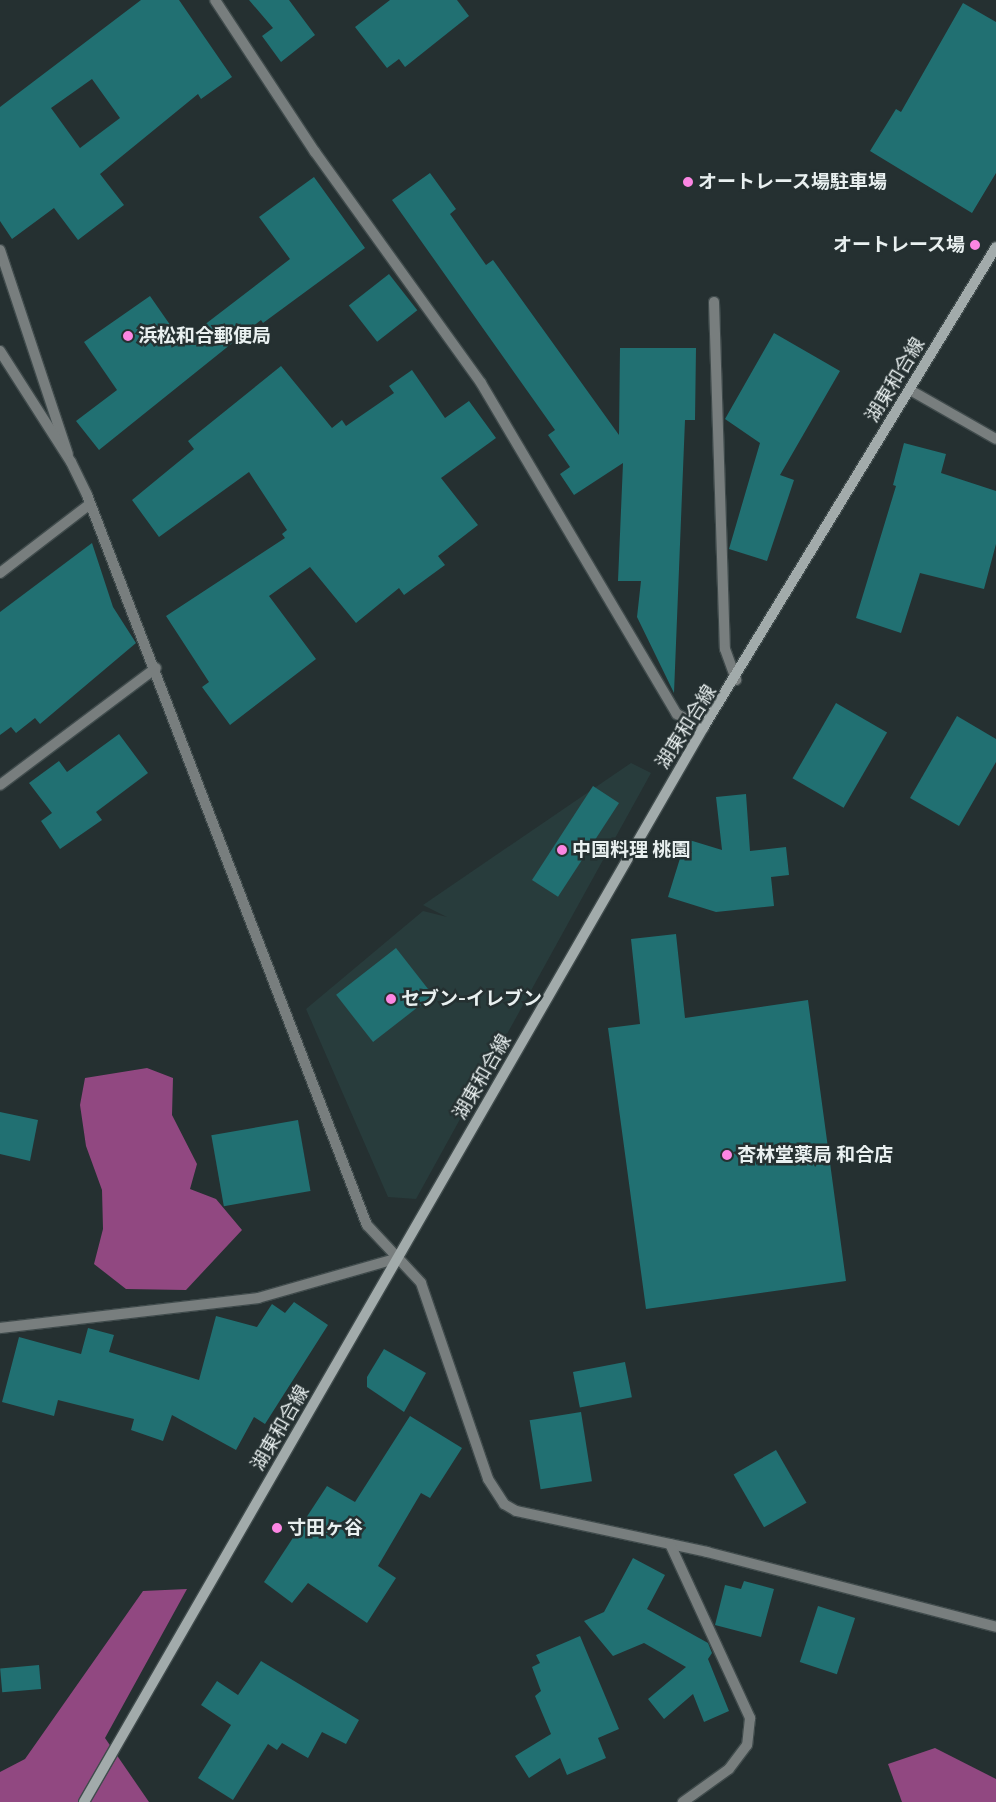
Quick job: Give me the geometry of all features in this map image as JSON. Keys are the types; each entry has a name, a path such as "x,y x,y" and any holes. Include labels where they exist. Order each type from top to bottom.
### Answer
{"main road":[{"name":"湖東和合線","path":"84,1802 703,728 736,680 996,247"}],"street":[{"path":"215,0 315,152 481,383 677,714 703,728"},
{"path":"0,250 71,462 90,504 156,668 232,879 367,1225 421,1283 488,1479 504,1504 545,1519 670,1544 996,1627"},
{"path":"714,302 725,649 736,680"},
{"path":"0,351 71,462"},
{"path":"910,390 996,439"},
{"path":"0,573 90,504"},
{"path":"0,785 156,668"},
{"path":"0,1328 258,1298 398,1258"},
{"path":"670,1544 750,1718 747,1745 730,1769 683,1802"}],"shaded area":[{"path":"631,763 651,773 416,1199 388,1197 306,1009 423,911 447,917 423,905"},
{"path":"147,1068 173,1078 172,1115 197,1164 190,1189 216,1199 242,1230 186,1290 126,1289 94,1264 103,1229 102,1190 86,1146 80,1105 85,1078"},
{"path":"187,1589 105,1738 149,1802 0,1802 0,1772 25,1759 143,1591"},
{"path":"935,1748 996,1779 996,1802 902,1802 888,1764"}],"building":[{"path":"141,0 179,0 232,77 201,99 198,94 100,174 124,205 78,240 54,208 12,239 0,221 0,107","holes":["92,79 120,118 80,148 51,108"]},
{"path":"249,0 289,0 315,35 281,62 262,36 273,28"},
{"path":"390,0 457,0 469,16 405,67 399,59 387,68 355,27"},
{"path":"963,3 996,22 996,173 972,213 870,151 896,109 901,112"},
{"path":"430,173 456,209 450,214 486,265 493,260 619,435 620,348 696,348 695,420 685,420 674,693 637,617 641,581 618,581 623,463 574,495 560,474 570,467 548,435 555,430 392,200"},
{"path":"314,177 365,248 263,323 261,320 99,450 76,421 117,390 84,342 150,296 182,342 290,259 259,217"},
{"path":"389,274 417,310 377,342 349,305"},
{"path":"774,333 840,371 780,475 794,480 767,561 729,549 760,443 725,419"},
{"path":"281,366 332,428 342,420 346,426 394,393 389,386 412,370 445,418 469,401 496,438 441,478 478,525 438,556 445,565 404,595 399,588 356,623 310,567 269,596 316,659 230,725 202,687 209,682 166,616 285,538 282,534 287,530 249,472 159,537 132,500 194,449 188,441"},
{"path":"904,443 946,454 941,473 996,491 996,544 984,589 920,573 901,633 856,618 896,486 893,485"},
{"path":"92,543 113,607 136,643 40,724 35,718 16,733 11,727 0,735 0,612"},
{"path":"836,703 887,732 844,808 792,778"},
{"path":"957,716 996,739 996,762 959,826 910,798"},
{"path":"119,734 148,773 96,812 102,820 60,849 41,821 52,813 29,783 59,761 67,772"},
{"path":"593,786 619,803 558,897 532,880"},
{"path":"746,794 750,851 786,847 789,875 771,877 774,906 716,912 668,897 686,839 722,850 716,797"},
{"name":"杏林堂薬局 和合店","path":"676,934 685,1018 808,1000 846,1281 646,1309 608,1028 640,1024 631,939"},
{"path":"396,948 433,995 373,1042 336,995"},
{"path":"0,1112 38,1120 30,1161 0,1154"},
{"path":"298,1120 311,1191 224,1206 211,1135"},
{"path":"294,1302 328,1325 265,1424 254,1417 236,1450 172,1415 163,1441 131,1430 134,1419 58,1400 54,1416 2,1402 19,1337 81,1354 88,1328 114,1335 109,1352 199,1380 216,1316 257,1327 272,1304 285,1313"},
{"path":"384,1349 426,1373 404,1412 367,1387 367,1377"},
{"path":"625,1362 632,1397 580,1407 573,1372"},
{"path":"581,1412 592,1481 541,1489 530,1420"},
{"path":"410,1416 462,1448 430,1498 421,1493 378,1566 396,1578 367,1623 308,1583 292,1603 264,1582 327,1486 355,1502"},
{"path":"776,1450 806,1503 764,1527 734,1474"},
{"path":"633,1558 665,1575 647,1609 708,1643 712,1653 708,1659 729,1711 704,1722 693,1694 664,1719 648,1699 686,1667 644,1643 613,1656 584,1621 604,1612"},
{"path":"744,1581 774,1589 761,1637 715,1625 725,1585 741,1589"},
{"path":"818,1606 855,1618 837,1674 800,1662"},
{"path":"580,1636 619,1729 598,1738 606,1758 567,1775 560,1758 529,1778 515,1756 551,1734 535,1696 541,1691 532,1667 540,1663 536,1655"},
{"path":"261,1661 359,1720 346,1744 322,1732 308,1758 282,1743 277,1750 268,1744 233,1800 198,1778 231,1725 201,1705 217,1681 238,1695"},
{"path":"39,1665 41,1689 2,1692 0,1668"}],"place":[{"name":"オートレース場駐車場","path":"688,182"},
{"name":"オートレース場","path":"975,245"},
{"name":"浜松和合郵便局","path":"128,336"},
{"name":"中国料理 桃園","path":"562,850"},
{"name":"セブン-イレブン","path":"391,999"},
{"name":"杏林堂薬局 和合店","path":"727,1155"},
{"name":"寸田ヶ谷","path":"277,1528"}]}
